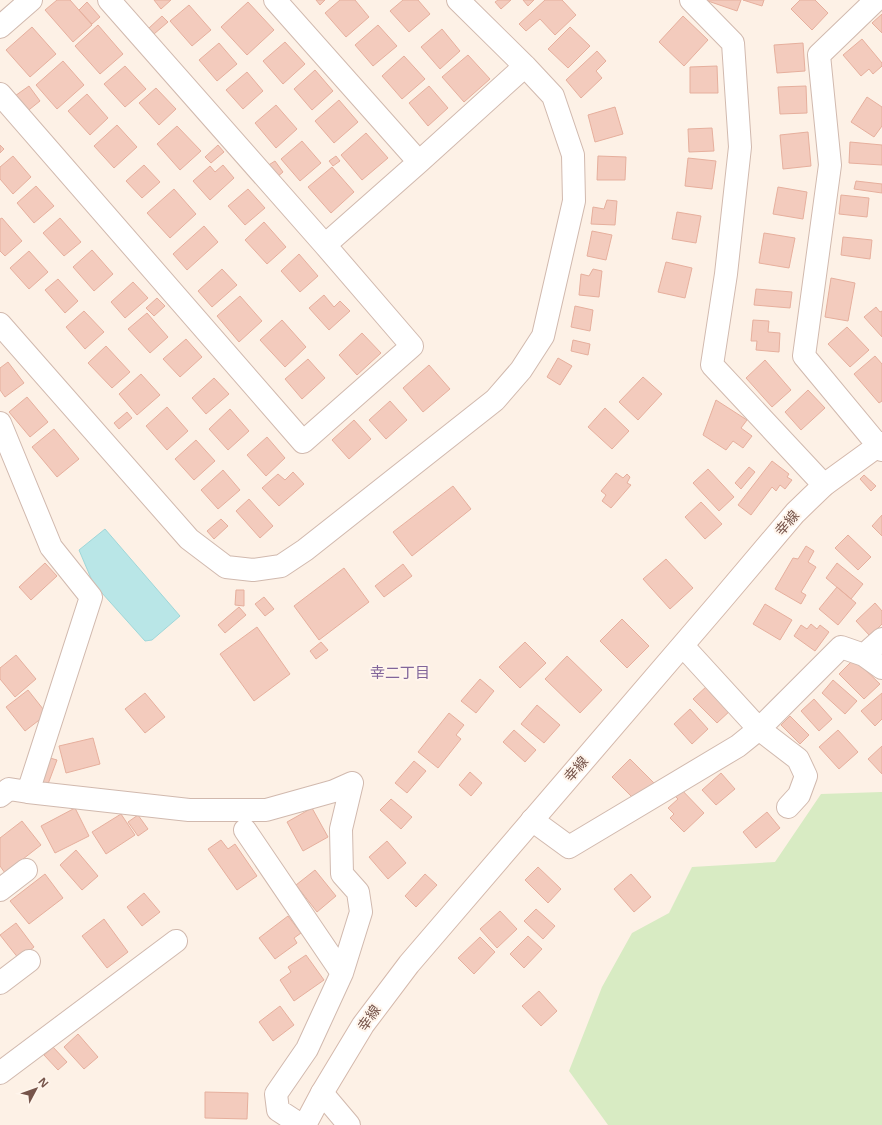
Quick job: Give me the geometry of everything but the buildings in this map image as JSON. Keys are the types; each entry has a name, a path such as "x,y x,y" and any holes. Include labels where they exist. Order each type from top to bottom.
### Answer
{"street":[{"path":"0,27 31,0"},
{"path":"0,94 303,442 412,346 109,0"},
{"path":"275,0 420,162"},
{"path":"0,324 189,539 226,567 253,570 281,566 305,550 495,400 521,370 543,336 574,201 573,155 553,96 458,0"},
{"path":"691,0 733,44 740,147 726,274 712,366 824,485"},
{"path":"876,0 818,55 830,165 804,356 881,447"},
{"path":"325,245 420,162 525,66"},
{"path":"0,423 51,547 91,597 28,792"},
{"name":"幸線","path":"305,1125 322,1093 363,1025 409,964 795,513 824,485 881,447"},
{"path":"864,655 882,639"},
{"path":"682,646 759,729 798,759 806,776 799,795 788,807"},
{"path":"532,820 569,847 738,746 759,729 841,647 864,655 882,668"},
{"path":"0,796 9,789 189,810 266,810 334,790 352,783 341,829 342,874 358,892 361,912 342,974 307,1048 276,1094 278,1110 301,1125"},
{"path":"245,830 342,974"},
{"path":"0,890 26,870"},
{"path":"0,1073 176,941"},
{"path":"0,983 29,961"},
{"path":"322,1093 349,1125"}],"green space":[{"path":"882,792 882,1125 608,1125 569,1071 602,987 632,933 669,913 692,867 775,862 821,794"}],"water":[{"path":"105,529 180,616 152,640 145,641 93,583 79,550"}],"district":[{"name":"幸二丁目","path":"400,673"}]}
